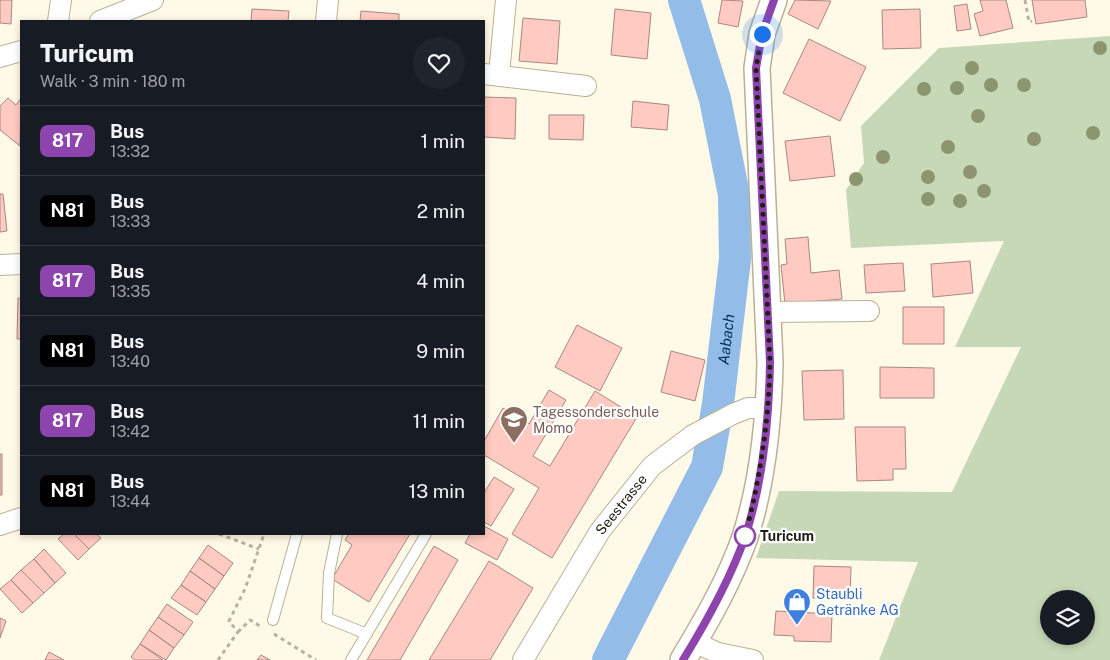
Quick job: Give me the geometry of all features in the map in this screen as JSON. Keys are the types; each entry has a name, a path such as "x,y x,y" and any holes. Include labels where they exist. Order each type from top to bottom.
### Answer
{"street":[{"path":"58,20 61,0"},
{"path":"103,20 153,0"},
{"path":"326,20 328,0"},
{"path":"506,0 491,74 586,86"},
{"path":"753,660 718,653 689,651 726,582 745,536 756,492 769,408 768,312 756,68 762,34 774,0"},
{"path":"0,57 20,51"},
{"path":"0,265 20,264"},
{"path":"768,312 869,311"},
{"name":"Seestrasse","path":"523,660 600,531 652,466 693,435 733,414 748,408 769,408"},
{"path":"0,525 20,518"}],"lane":[{"path":"272,620 298,535"},
{"path":"338,535 329,573 327,618 367,634"},
{"path":"351,660 425,535"}],"path":[{"path":"1025,0 1029,22 1032,21"},
{"path":"222,535 259,548"},
{"path":"238,632 229,621 245,589 264,535"},
{"path":"218,660 238,632 250,620 316,660"}],"green space":[{"path":"1110,36 1110,660 879,660 918,562 756,558 779,491 952,492 1021,347 955,347 1004,241 851,248 846,190 864,163 861,126 939,48"}],"building":[{"path":"0,0 12,0 11,24 0,23"},
{"path":"722,0 743,1 738,27 718,23"},
{"path":"795,0 831,1 818,29 788,14"},
{"path":"980,0 1006,0 1013,28 980,36 974,14 983,11"},
{"path":"1032,0 1085,0 1087,17 1036,24"},
{"path":"967,4 971,29 957,31 954,6"},
{"path":"252,9 289,11 288,20 251,20"},
{"path":"615,9 651,13 647,59 611,55"},
{"path":"920,9 921,48 883,49 882,10"},
{"path":"361,11 399,14 399,20 360,20"},
{"path":"523,18 560,21 557,64 519,61"},
{"path":"809,39 866,67 840,121 783,93"},
{"path":"485,97 516,98 515,139 485,137"},
{"path":"8,98 16,105 20,99 20,146 0,130 0,106"},
{"path":"633,101 669,105 667,130 631,127"},
{"path":"549,115 584,115 583,140 549,139"},
{"path":"830,136 835,176 790,181 785,141"},
{"path":"0,194 3,194 7,231 0,232"},
{"path":"808,237 811,273 839,270 842,299 785,304 781,265 787,264 785,239"},
{"path":"970,261 973,293 933,297 931,264"},
{"path":"903,263 905,291 866,293 864,265"},
{"path":"18,298 20,298 20,339 17,339"},
{"path":"903,307 944,307 944,344 903,344"},
{"path":"577,325 622,348 600,391 555,367"},
{"path":"671,351 705,360 695,401 661,392"},
{"path":"880,367 934,368 934,398 880,398"},
{"path":"843,370 844,419 804,420 802,371"},
{"path":"549,390 566,400 533,456 550,466 595,391 637,417 552,558 512,534 539,488 485,456 485,439 503,408 529,424"},
{"path":"855,427 905,427 906,469 893,469 893,480 857,481"},
{"path":"0,454 2,454 2,495 0,495"},
{"path":"494,477 514,489 491,526 485,523 485,491"},
{"path":"485,527 508,539 497,560 465,543 469,535 485,535"},
{"path":"63,535 75,535 89,549 78,560 58,539"},
{"path":"75,535 97,535 101,538 89,549"},
{"path":"348,535 409,535 369,602 332,579 352,545 345,540"},
{"path":"208,545 233,563 224,576 199,558"},
{"path":"434,546 458,560 400,660 367,660"},
{"path":"44,549 66,573 55,583 34,559"},
{"path":"199,558 224,576 215,589 190,571"},
{"path":"34,559 55,583 44,593 21,570"},
{"path":"489,561 533,588 490,660 429,660"},
{"path":"814,566 851,567 850,599 813,598"},
{"path":"21,570 44,593 33,603 11,580"},
{"path":"190,571 215,589 206,602 181,585"},
{"path":"11,580 33,603 22,613 0,589"},
{"path":"181,585 206,602 197,615 171,598"},
{"path":"167,604 193,622 184,635 158,617"},
{"path":"776,611 832,614 831,642 794,641 794,636 774,635"},
{"path":"158,617 184,635 174,648 149,630"},
{"path":"0,618 6,621 0,638"},
{"path":"149,630 174,648 166,660 140,644"},
{"path":"140,644 163,660 135,660 131,657"},
{"path":"49,652 64,660 45,660"},
{"path":"261,655 270,660 257,660"}],"waterway":[{"name":"Aabach","path":"608,660 707,467 718,404 735,259 734,195 715,99 684,0"}],"bus line":[{"name":"817","path":"683,660 712,611 737,558 745,536 756,492 769,408 770,362 756,68 762,34 774,0"}],"place":[{"name":"Tagessonderschule Momo","path":"514,444"},
{"name":"Turicum","path":"745,536"},
{"name":"Staubli Getränke AG","path":"797,626"}],"route":[{"path":"745,536 756,492 769,408 770,362 756,68 762,34"}]}
